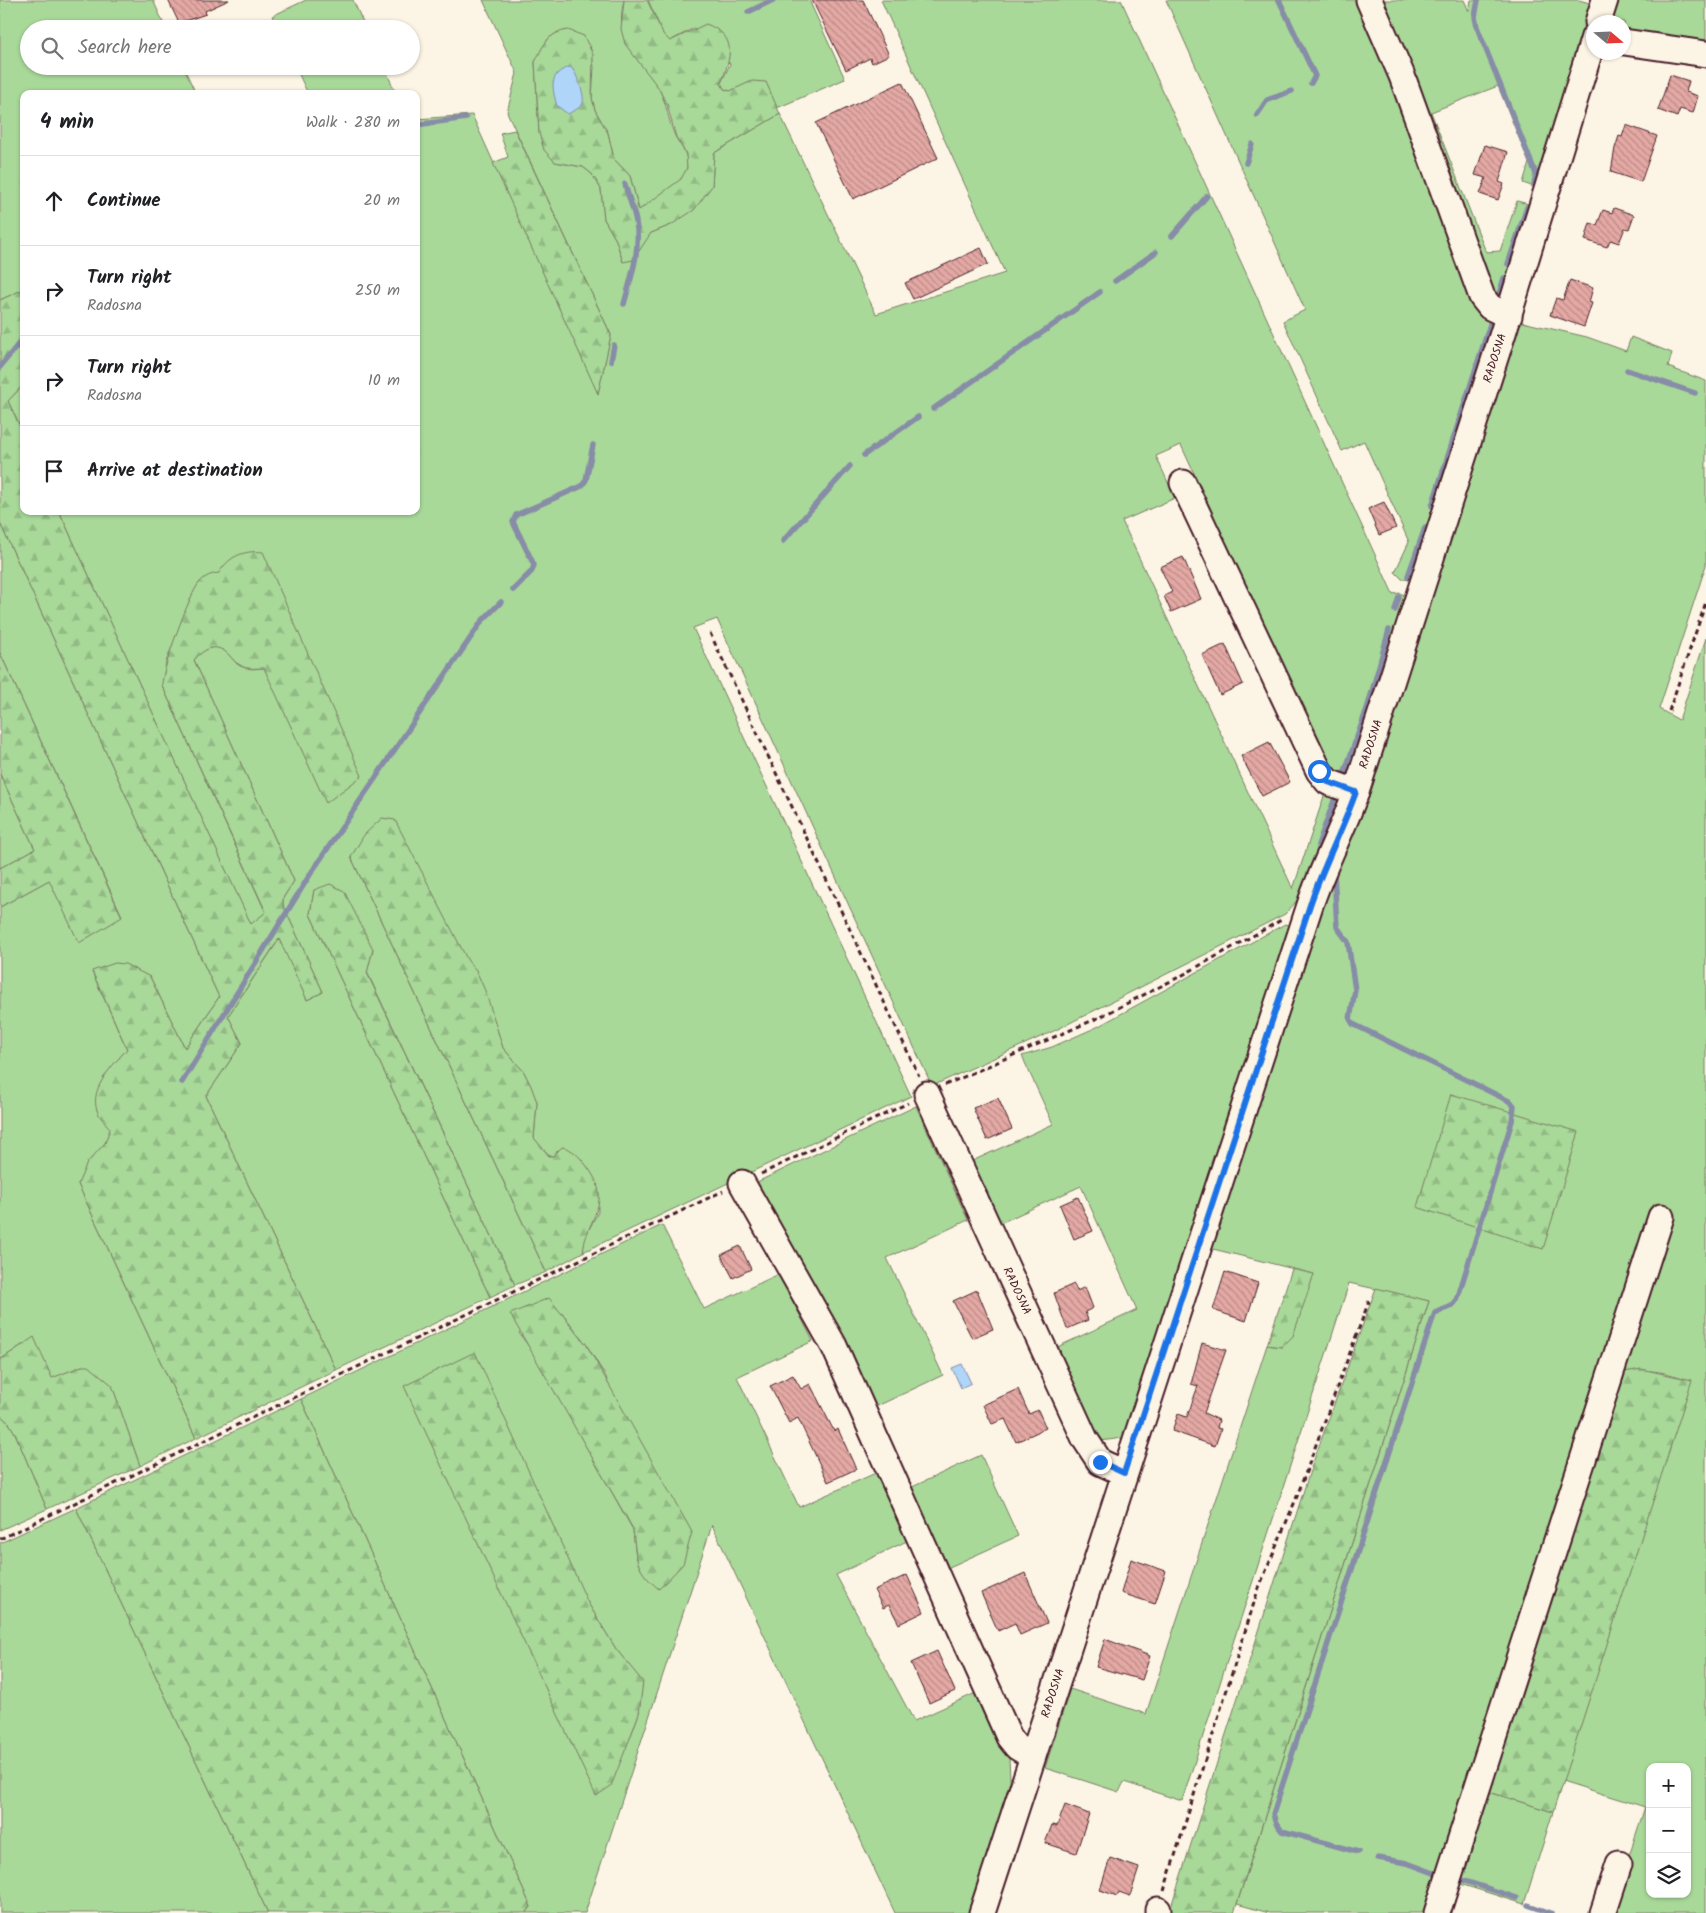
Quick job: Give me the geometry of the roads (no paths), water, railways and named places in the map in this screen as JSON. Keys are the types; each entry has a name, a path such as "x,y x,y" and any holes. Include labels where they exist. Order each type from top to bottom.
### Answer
{"street":[{"path":"1369,0 1402,76 1482,297 1490,308 1509,316"},
{"path":"1600,15 1605,0"},
{"path":"1631,43 1706,54"},
{"name":"RADOSNA","path":"982,1913 1310,905 1322,871 1338,838 1356,792 1509,316 1586,60"},
{"path":"1183,483 1263,657 1319,771 1328,782 1356,792"},
{"name":"RADOSNA","path":"927,1094 1085,1439 1100,1462 1124,1473"},
{"path":"742,1183 834,1346 1009,1737 1017,1747 1032,1756"},
{"path":"1437,1913 1661,1217"},
{"path":"1603,1913 1619,1864"}],"water":[{"path":"570,67 580,85 583,102 581,106 568,114 557,106 553,82 558,73"},
{"path":"962,1364 971,1383 961,1388 952,1368"}],"waterway":[{"path":"748,12 773,0"},
{"path":"1279,0 1315,76 1311,83"},
{"path":"1478,0 1475,17 1477,27 1536,174 1534,185"},
{"path":"1257,115 1267,100 1292,91"},
{"path":"420,124 466,118"},
{"path":"1246,163 1252,144"},
{"path":"624,304 637,243 635,217 625,184"},
{"path":"1172,236 1207,196"},
{"path":"1508,264 1527,207"},
{"path":"1115,281 1156,252"},
{"path":"1498,297 1504,278"},
{"path":"933,409 1100,292"},
{"path":"1432,506 1490,324 1494,325"},
{"path":"0,367 20,342"},
{"path":"611,361 614,345"},
{"path":"1627,370 1695,393"},
{"path":"864,455 918,417"},
{"path":"513,590 532,571 534,565 513,522 516,515 582,486 586,480 593,445"},
{"path":"783,541 850,466"},
{"path":"1408,576 1425,528"},
{"path":"1395,610 1399,597"},
{"path":"182,1082 311,873 482,621 501,602"},
{"path":"1344,774 1368,706 1389,630"},
{"path":"1318,845 1335,798"},
{"path":"1334,873 1337,927 1348,942 1355,990 1350,1019 1353,1024 1511,1102 1514,1106 1512,1121 1457,1300 1451,1306 1435,1313 1432,1321 1273,1814 1276,1823 1282,1831 1358,1852"},
{"path":"1378,1858 1407,1863 1434,1873"},
{"path":"1462,1880 1517,1898"},
{"path":"1528,1905 1551,1913"}]}
